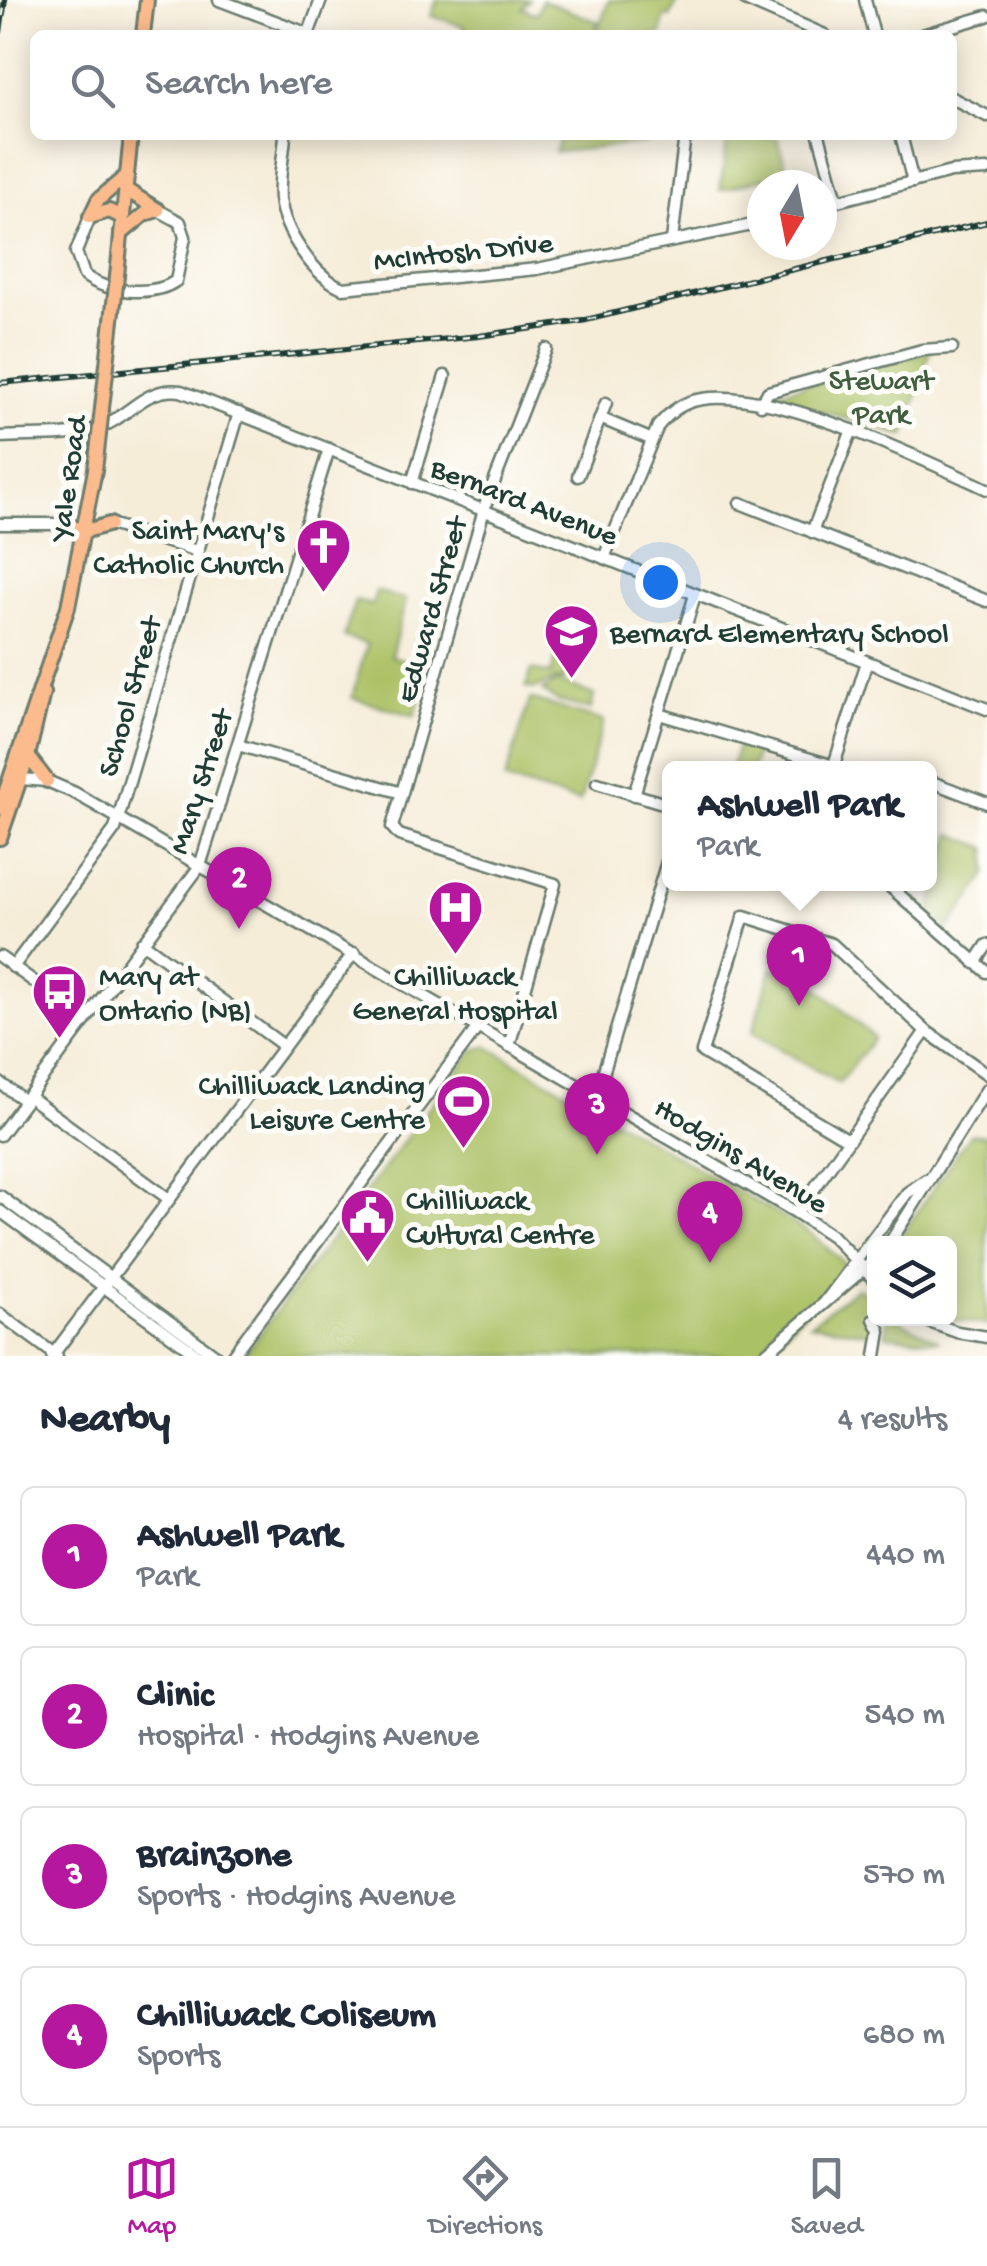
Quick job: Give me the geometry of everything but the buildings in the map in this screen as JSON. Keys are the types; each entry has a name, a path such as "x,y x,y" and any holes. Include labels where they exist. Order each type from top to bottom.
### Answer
{"main road":[{"path":"144,30 147,0"},
{"name":"Yale Road","path":"0,838 10,783 28,756 86,532 131,140"},
{"path":"90,217 98,200 126,182 158,210"},
{"path":"121,234 146,214 158,210"},
{"path":"90,217 109,211 122,216"},
{"path":"90,505 110,524 86,532 62,524 90,505"},
{"name":"Yale Road","path":"0,808 48,670"},
{"path":"28,756 47,781"}],"street":[{"path":"219,0 298,30"},
{"path":"309,30 320,0"},
{"path":"745,0 814,30"},
{"path":"865,0 873,30"},
{"path":"939,30 987,16"},
{"path":"957,101 987,116"},
{"name":"McIntosh Drive","path":"286,140 280,197 288,228 316,266 343,288 537,269 747,225"},
{"path":"672,240 684,140"},
{"path":"820,140 838,200 987,170"},
{"path":"902,140 914,182"},
{"path":"90,217 76,252 84,275 111,288 154,290 176,281 185,236 180,222 158,210"},
{"path":"761,405 768,392 922,350 952,348"},
{"name":"Edward Street","path":"509,1046 554,884 393,830 485,511 546,349"},
{"path":"412,483 445,376"},
{"name":"Bernard Avenue","path":"0,437 88,431 105,426 143,398 167,390 239,413 987,709"},
{"path":"604,558 650,439 673,410 698,400 761,405 852,430 987,488"},
{"path":"578,476 606,403"},
{"name":"School Street","path":"13,966 116,829 239,413"},
{"path":"602,419 650,439"},
{"path":"812,532 852,430"},
{"name":"Mary Street","path":"0,1135 200,866 329,449"},
{"path":"740,502 987,602"},
{"path":"0,524 62,524"},
{"path":"110,524 197,551"},
{"path":"634,795 695,595"},
{"path":"836,761 867,662"},
{"path":"659,714 814,761"},
{"path":"238,745 402,793"},
{"name":"Hodgins Avenue","path":"10,783 47,781 119,818 797,1213 866,1264"},
{"path":"597,783 662,803"},
{"path":"937,784 987,803"},
{"path":"596,1096 662,878"},
{"path":"896,891 987,972"},
{"path":"848,1138 702,1052 744,916 832,944 926,1031 987,1074"},
{"path":"142,942 284,1046"},
{"path":"974,963 987,946"},
{"path":"0,1314 55,1355 354,953"},
{"path":"0,957 86,1019"},
{"path":"232,1356 478,1027"},
{"path":"797,1213 926,1031"},
{"path":"0,1082 170,1200"},
{"path":"895,1236 921,1199 926,1180 987,1089"},
{"path":"764,1356 866,1264 908,1192 926,1180"},
{"path":"0,1196 198,1356"},
{"path":"0,1211 216,1356"},
{"path":"876,1356 880,1332 877,1326"},
{"path":"940,1326 987,1336"}],"green space":[{"path":"437,0 529,0 522,8 536,14 542,0 598,22 595,30 464,30 466,27 431,16"},
{"path":"609,0 678,0 670,17 664,16 662,30 598,30"},
{"path":"559,140 647,140 647,143 555,152"},
{"path":"727,140 779,140 786,170 747,170 747,183 720,190"},
{"name":"Stewart Park","path":"930,351 905,436 766,395"},
{"path":"376,591 406,600 391,656 428,667 415,716 352,698 367,644 344,637 355,601 372,605"},
{"path":"556,657 569,661 564,680 556,679 535,689 526,687 531,670 551,674"},
{"path":"557,681 594,695 591,709 557,701 543,691"},
{"path":"530,699 604,721 580,802 505,780"},
{"path":"738,745 757,751 754,761 733,761"},
{"path":"952,834 987,848 987,874 949,929 930,911"},
{"path":"772,969 808,979 874,1038 839,1083 752,1033"},
{"path":"487,1046 810,1233 843,1262 841,1275 761,1356 243,1356 446,1085 474,1050"},
{"path":"970,1134 987,1136 987,1325 957,1321 957,1236 901,1236"},
{"path":"857,1288 867,1293 867,1326 875,1334 810,1324"},
{"path":"887,1326 910,1326 940,1341 886,1335"}],"railway":[{"path":"0,32 5,0"},
{"path":"0,383 479,336 582,321 987,222"}],"place":[{"name":"Saint Mary's Catholic Church","path":"323,595"},
{"name":"Bernard Elementary School","path":"571,681"},
{"name":"Clinic","path":"239,929"},
{"name":"Chilliwack General Hospital","path":"455,956"},
{"name":"Ashwell Park","path":"799,1006"},
{"name":"Mary at Ontario (NB)","path":"60,1041"},
{"name":"Chilliwack Landing Leisure Centre","path":"464,1150"},
{"name":"Brainzone","path":"597,1155"},
{"name":"Chilliwack Coliseum","path":"710,1263"},
{"name":"Chilliwack Cultural Centre","path":"367,1265"}]}
